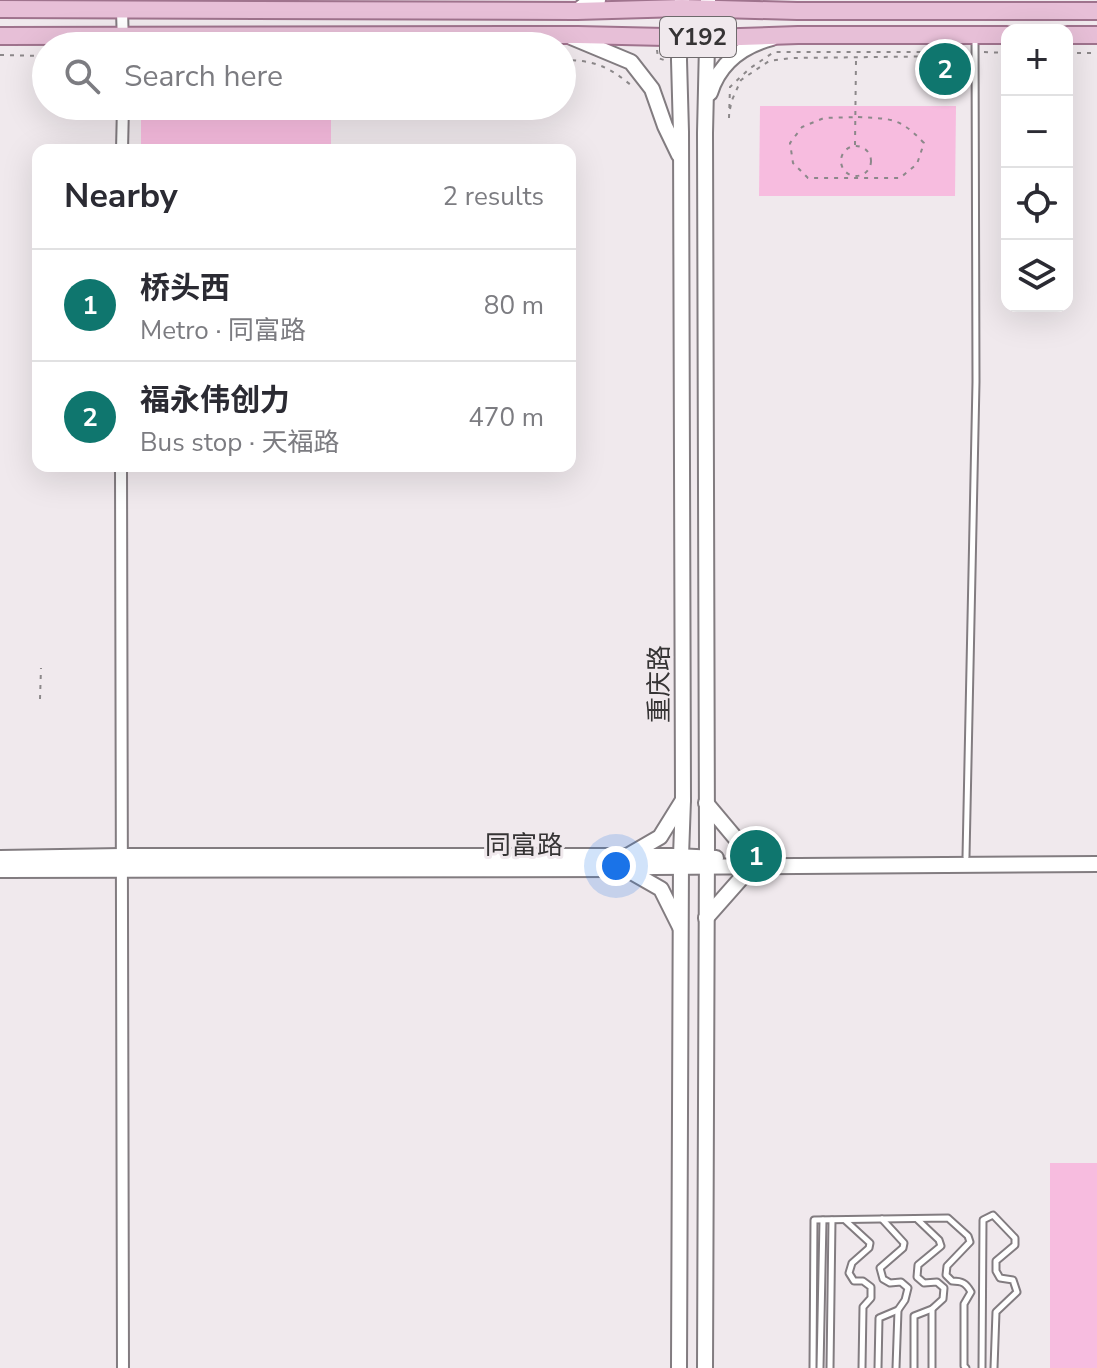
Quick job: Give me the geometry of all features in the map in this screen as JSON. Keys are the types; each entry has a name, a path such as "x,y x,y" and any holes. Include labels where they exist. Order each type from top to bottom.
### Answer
{"main road":[{"path":"577,11 587,3 598,0"},
{"path":"748,0 776,10"},
{"name":"重庆路","path":"679,1368 683,800 682,4"},
{"name":"Y192","path":"0,9 122,10 218,5 577,11 708,4 776,10 1097,11"},
{"name":"重庆路","path":"705,1368 705,133 708,4"},
{"name":"Y192","path":"576,35 780,36 975,44 1001,37"},
{"path":"1073,35 1097,35"},
{"name":"Y192","path":"0,36 32,37"},
{"name":"Y192","path":"707,102 711,87 732,58 752,45 780,36"},
{"path":"576,39 631,62 652,89 681,161"},
{"path":"681,931 661,889 626,863 660,837 683,800"},
{"path":"706,803 752,863 706,918"},
{"name":"同富路","path":"752,863 1097,856"},
{"name":"同富路","path":"0,858 121,863 1097,864"},
{"name":"同富路","path":"0,870 121,863"}],"street":[{"path":"122,10 122,32"},
{"path":"122,144 123,120"},
{"path":"121,472 123,1368"}],"lane":[{"path":"966,857 976,382 975,44"},
{"path":"982,1368 983,1220 993,1215 1015,1238 1015,1245 996,1261 996,1271 1000,1278 1013,1280 1017,1292 996,1312 994,1368"},
{"path":"914,1368 914,1316 932,1309 943,1299 944,1288 937,1282 924,1283 917,1277 918,1265 941,1246 939,1240 916,1218"},
{"path":"813,1368 814,1220 948,1218 968,1236 970,1242 947,1266 946,1275 952,1281 967,1284 971,1292 964,1304 966,1368"},
{"path":"878,1368 879,1318 898,1310 908,1288 901,1282 890,1283 883,1279 880,1268 903,1248 904,1243 882,1219"},
{"path":"820,1368 823,1220"},
{"path":"830,1368 832,1220"},
{"path":"844,1220 870,1243 869,1248 852,1263 849,1273 854,1281 863,1281 871,1287 871,1298 863,1307 862,1368"},
{"path":"932,1309 932,1368"},
{"path":"896,1368 898,1310"}],"path":[{"path":"962,56 792,58 769,61 741,80 732,100 729,118 730,87 774,52 975,44 1001,51"},
{"path":"657,49 658,58"},
{"path":"1073,53 1097,53"},
{"path":"0,55 32,56"},
{"path":"855,146 856,57"},
{"path":"576,60 585,60 613,71 639,92"},
{"path":"855,117 891,119 908,126 924,143 917,164 900,178 855,177 808,178 793,163 790,143 802,127 824,118 855,117"},
{"path":"855,146 868,152 871,161 868,170 855,177 843,168 841,159 846,150 855,146"},
{"path":"40,699 41,668"}],"shaded area":[{"path":"760,106 956,106 955,196 759,196"},
{"path":"141,120 331,120 331,144 141,144"},
{"path":"1050,1163 1097,1163 1097,1368 1050,1368"}],"place":[{"name":"福永伟创力","path":"945,69"},
{"name":"桥头西","path":"756,856"}]}
